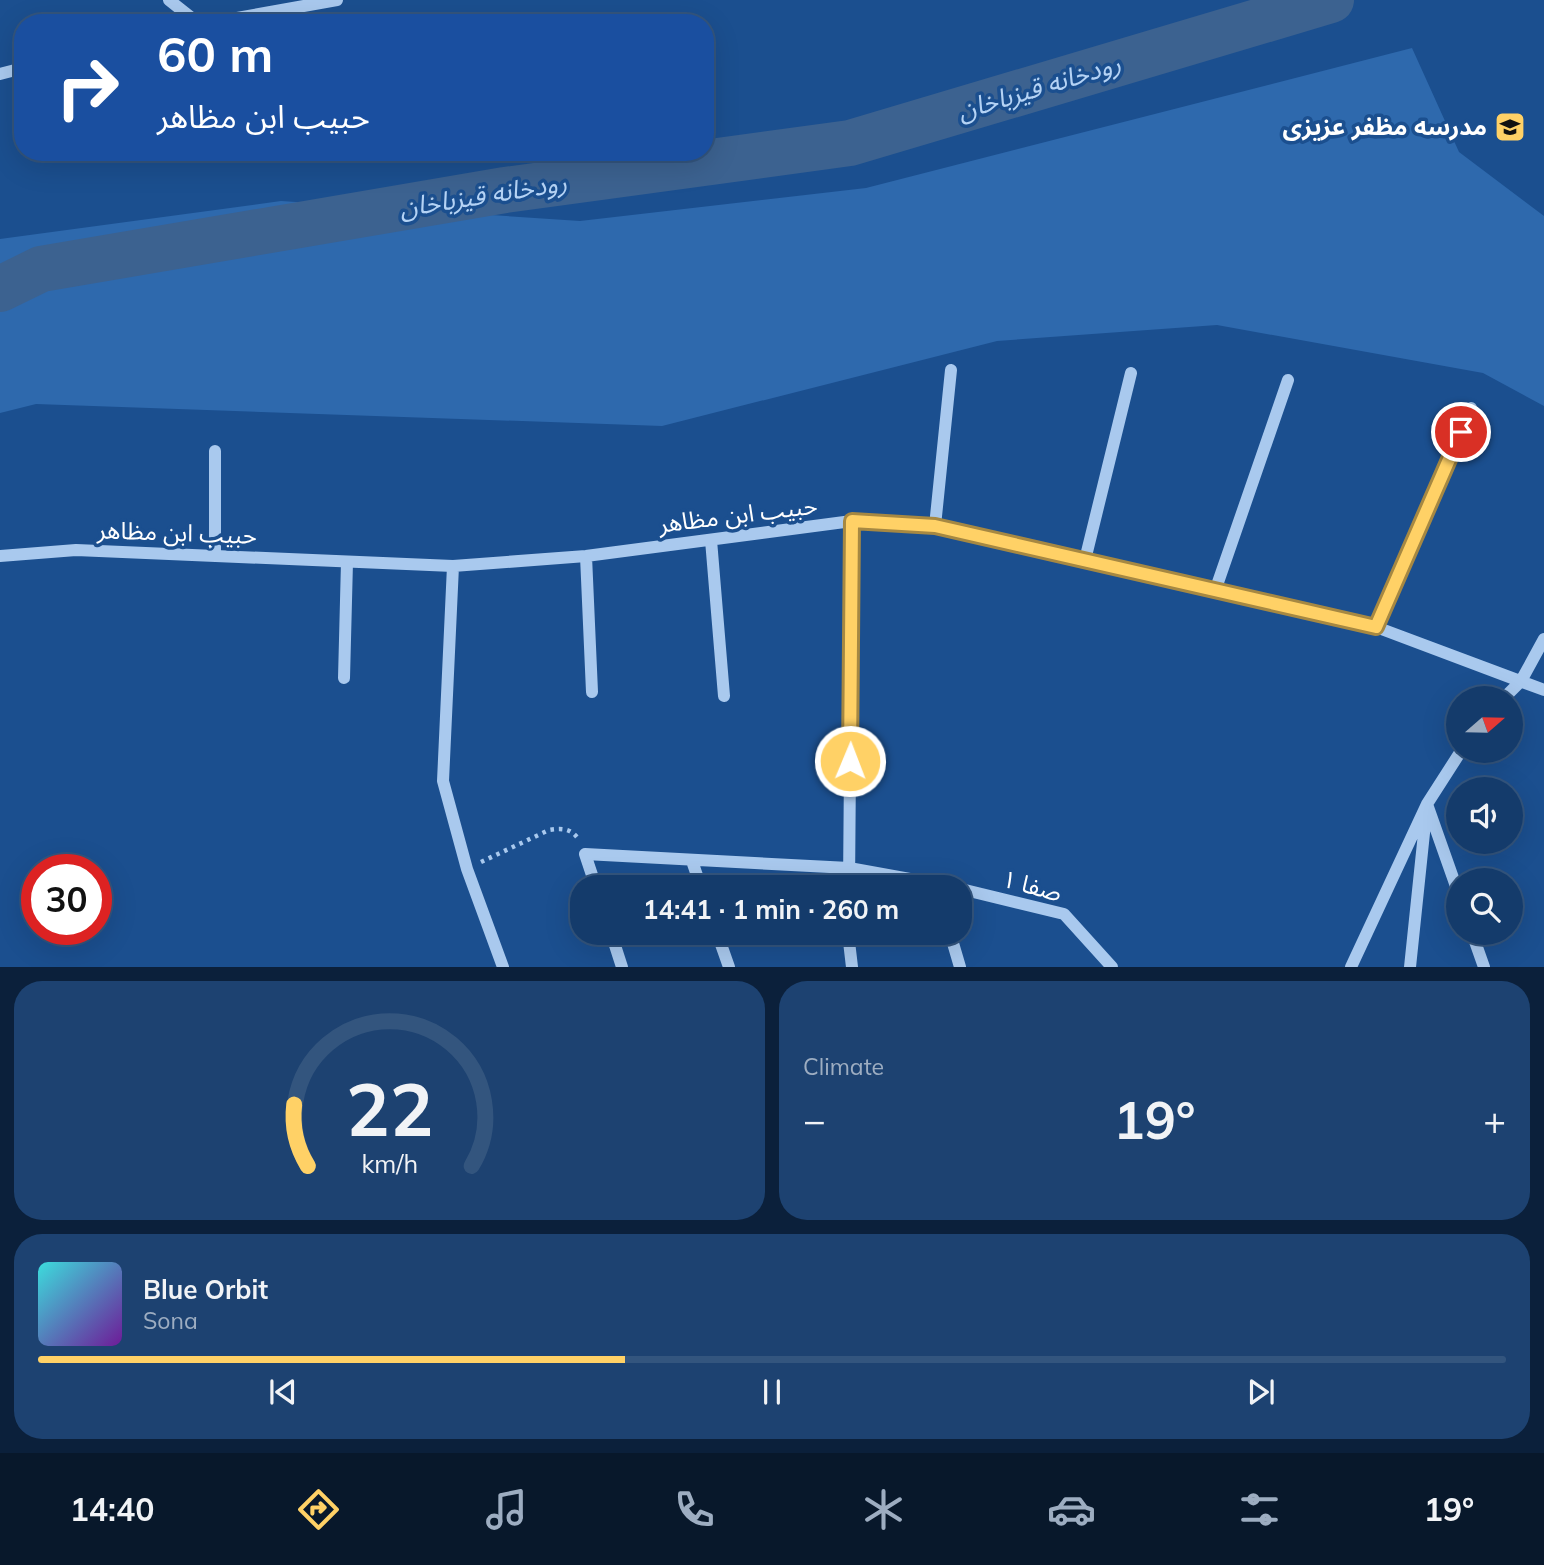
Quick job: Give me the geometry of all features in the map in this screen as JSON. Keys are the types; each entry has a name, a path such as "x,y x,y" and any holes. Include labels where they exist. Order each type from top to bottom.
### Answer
{"street":[{"path":"169,0 187,14"},
{"path":"259,14 337,0"},
{"path":"935,526 951,370"},
{"path":"1085,560 1131,373"},
{"path":"1215,591 1288,380"},
{"path":"1376,627 1471,408"},
{"path":"215,451 215,556"},
{"path":"849,875 852,521"},
{"name":"حبیب ابن مظاهر","path":"0,555 76,550 453,566 586,556 852,521 935,526 1376,627 1544,690"},
{"path":"711,540 724,696"},
{"path":"586,556 593,692"},
{"path":"344,678 347,562"},
{"path":"453,566 443,781 467,869 503,967"},
{"path":"1516,686 1544,639"},
{"path":"1351,967 1427,804 1453,763"},
{"path":"1427,804 1450,868"},
{"path":"1410,967 1427,804"},
{"path":"592,875 585,853 849,868 885,875"},
{"path":"692,861 697,875"},
{"name":"صفا ۱","path":"972,892 1065,914 1112,967"},
{"path":"615,945 622,967"},
{"path":"721,945 729,967"},
{"path":"849,945 852,967"},
{"path":"954,945 960,967"},
{"path":"1476,945 1484,967"}],"path":[{"path":"467,869 549,830 561,828 571,830 578,837 585,853"}],"shaded area":[{"path":"1412,48 1459,152 1544,216 1544,406 1483,373 1217,325 997,341 662,426 36,404 0,413 0,239 281,201 580,221 866,188"}],"waterway":[{"name":"رودخانه قیزباخان","path":"0,289 41,269 505,190 850,143 1331,0"}],"place":[{"name":"مدرسه مظفر عزیزی","path":"1510,127"}],"route":[{"path":"850,761 852,521 935,526 1376,627 1461,432"}]}
